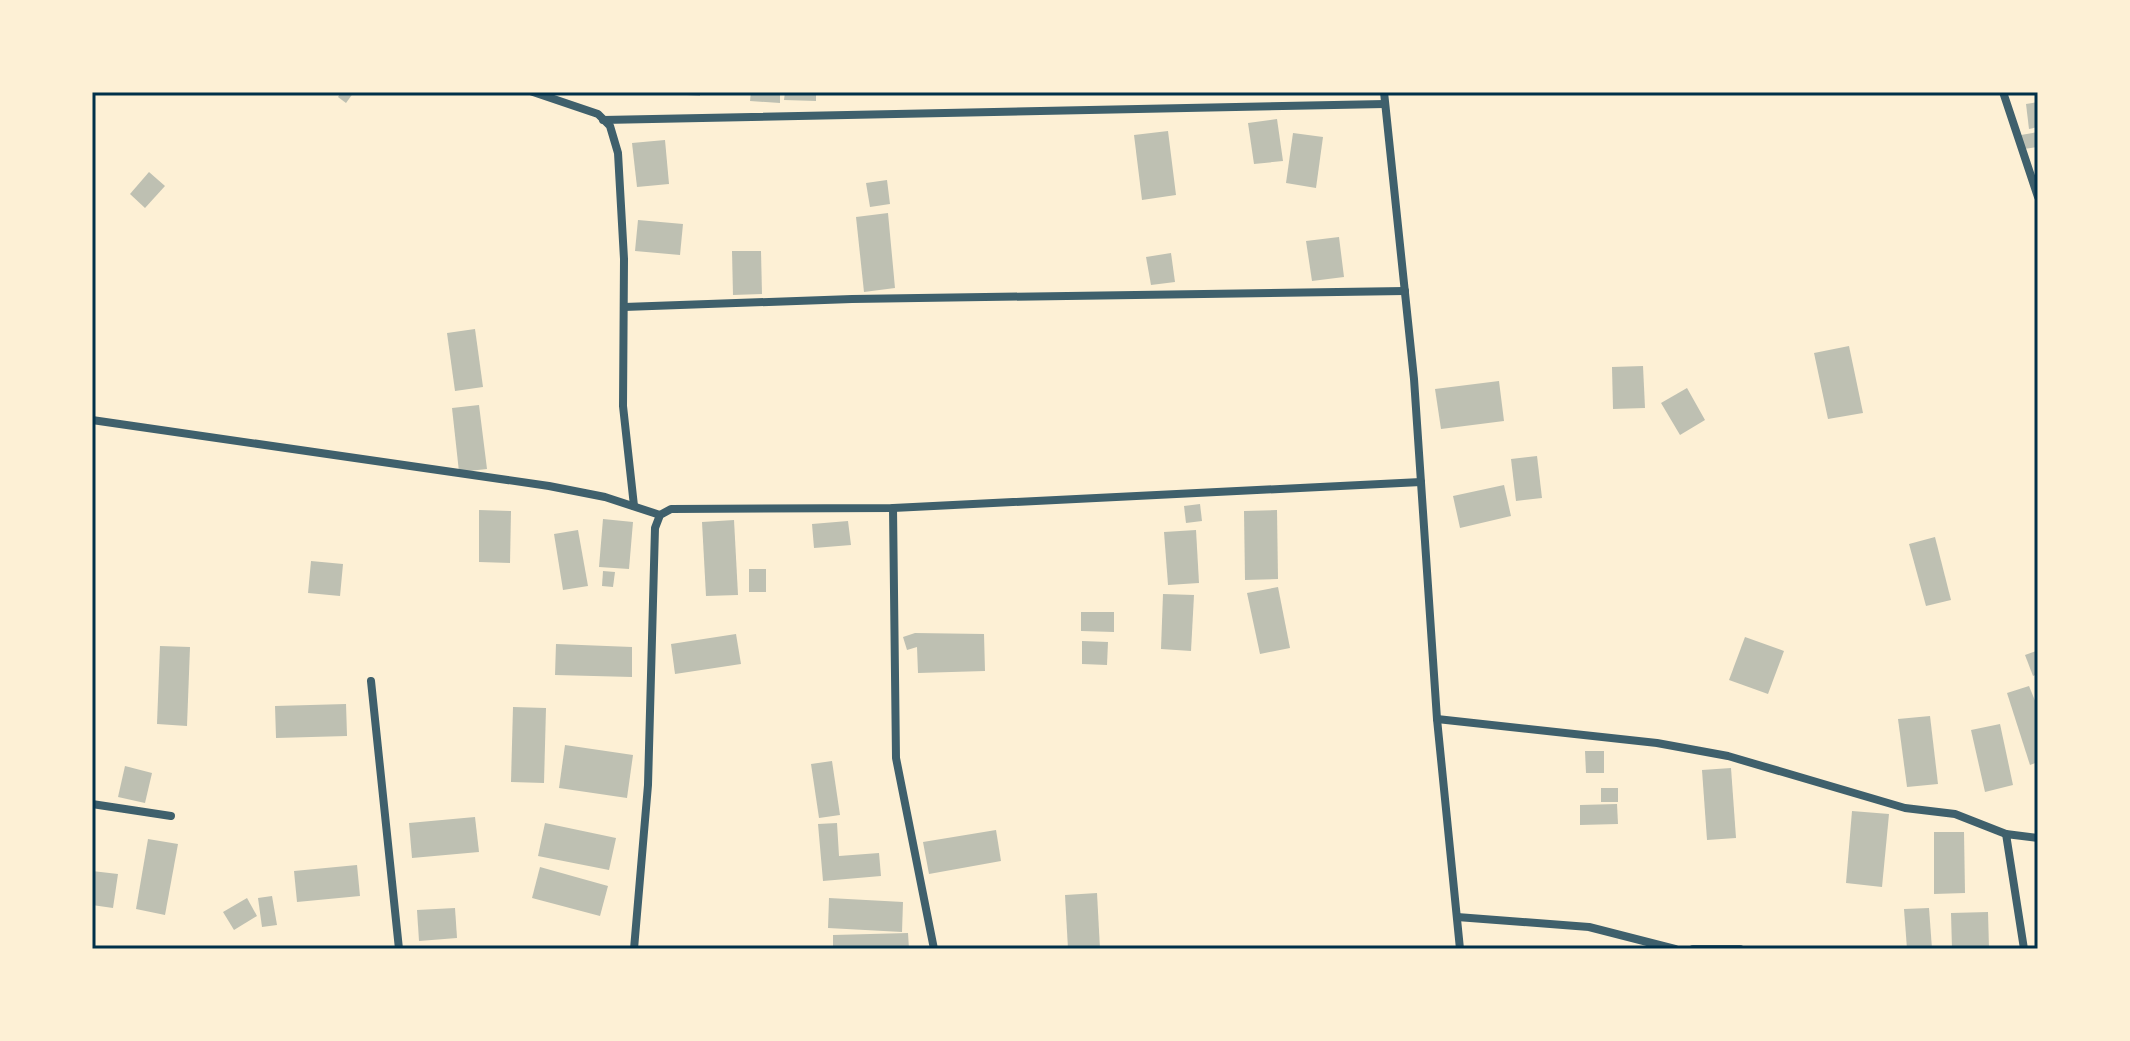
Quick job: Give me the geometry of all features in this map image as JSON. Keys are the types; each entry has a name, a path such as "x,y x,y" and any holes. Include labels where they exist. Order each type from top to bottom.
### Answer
{"street":[{"path":"533,92 598,114 610,126 618,153 624,307 623,406 634,506"},
{"path":"1384,92 1405,291 1437,719 1460,949"},
{"path":"2003,92 2038,197"},
{"path":"603,120 1385,104"},
{"path":"624,307 852,299 1405,291"},
{"path":"92,420 549,486 660,515"},
{"path":"634,949 648,785 655,528 660,515 671,509 893,508 1421,482"},
{"path":"893,508 896,758 934,949"},
{"path":"371,681 399,949"},
{"path":"1437,719 1657,743 1728,756 1905,808 1955,814 2006,834 2038,838"},
{"path":"92,804 171,816"},
{"path":"2006,834 2024,949"},
{"path":"1457,917 1589,927 1675,949"},
{"path":"1693,949 1740,949"}],"building":[{"path":"341,92 354,92 346,103 338,97"},
{"path":"700,92 700,96 673,94"},
{"path":"751,92 780,92 780,103 750,101"},
{"path":"785,92 816,92 816,101 784,100"},
{"path":"2038,102 2038,127 2029,129 2026,104"},
{"path":"1277,119 1283,161 1254,164 1248,123"},
{"path":"1168,131 1176,195 1142,200 1134,135"},
{"path":"2038,132 2038,147 2024,149 2021,135"},
{"path":"1293,133 1323,137 1316,188 1286,183"},
{"path":"665,140 669,184 637,187 632,143"},
{"path":"149,172 165,186 145,208 130,194"},
{"path":"887,180 890,204 870,207 866,183"},
{"path":"888,213 895,288 864,292 856,217"},
{"path":"638,220 683,224 680,255 635,251"},
{"path":"1339,237 1344,277 1312,281 1306,241"},
{"path":"732,251 761,251 762,294 733,295"},
{"path":"1171,253 1175,282 1151,285 1146,257"},
{"path":"475,329 483,387 455,391 447,333"},
{"path":"1849,346 1863,413 1828,419 1814,353"},
{"path":"1643,366 1645,408 1613,409 1612,367"},
{"path":"1499,381 1504,421 1441,429 1435,389"},
{"path":"1687,388 1705,420 1680,435 1661,403"},
{"path":"479,405 487,469 459,472 452,408"},
{"path":"1537,456 1542,498 1516,501 1511,459"},
{"path":"1504,485 1511,516 1460,528 1453,496"},
{"path":"1200,504 1202,521 1186,523 1184,506"},
{"path":"479,510 511,511 510,563 479,562"},
{"path":"1277,510 1278,579 1245,580 1244,511"},
{"path":"603,519 633,522 629,569 599,567"},
{"path":"734,520 738,595 706,596 702,522"},
{"path":"848,521 851,545 814,548 812,524"},
{"path":"578,530 588,586 563,590 554,534"},
{"path":"1196,530 1199,583 1168,585 1164,532"},
{"path":"1935,537 1951,600 1926,606 1909,544"},
{"path":"311,561 343,564 340,596 308,593"},
{"path":"749,569 766,569 766,592 749,592"},
{"path":"603,571 615,572 613,587 602,586"},
{"path":"1278,587 1290,648 1260,654 1247,593"},
{"path":"1163,594 1194,595 1191,651 1161,649"},
{"path":"1081,612 1114,612 1114,632 1081,631"},
{"path":"915,633 984,634 985,671 918,673 917,647 907,650 903,637"},
{"path":"736,634 741,664 675,674 671,644"},
{"path":"1745,637 1784,651 1768,694 1729,680"},
{"path":"1082,641 1108,642 1107,665 1082,664"},
{"path":"556,644 632,647 632,677 555,675"},
{"path":"160,646 190,647 187,726 157,724"},
{"path":"2036,651 2038,674 2033,676 2025,655"},
{"path":"2029,686 2038,708 2038,762 2030,765 2007,693"},
{"path":"346,704 347,736 276,738 275,706"},
{"path":"513,707 546,708 544,783 511,782"},
{"path":"1930,716 1938,784 1907,787 1898,719"},
{"path":"2000,724 2013,785 1985,792 1971,730"},
{"path":"565,745 633,755 627,798 559,788"},
{"path":"1585,751 1604,751 1604,773 1586,773"},
{"path":"832,761 840,815 819,818 811,764"},
{"path":"125,766 152,773 145,803 118,797"},
{"path":"1731,768 1736,838 1707,840 1702,770"},
{"path":"1601,788 1618,788 1618,802 1601,802"},
{"path":"1617,804 1618,824 1580,825 1580,805"},
{"path":"1852,811 1889,814 1882,887 1846,883"},
{"path":"475,817 479,852 412,858 409,823"},
{"path":"545,823 616,838 609,870 538,856"},
{"path":"837,823 839,856 879,853 881,876 823,881 818,824"},
{"path":"996,830 1001,861 929,874 923,842"},
{"path":"1934,832 1964,832 1965,893 1934,894"},
{"path":"148,839 178,844 165,915 136,909"},
{"path":"357,865 360,896 297,902 294,871"},
{"path":"540,867 608,886 600,916 532,898"},
{"path":"92,871 118,874 113,908 92,905"},
{"path":"1097,893 1100,949 1068,949 1065,895"},
{"path":"272,896 277,925 262,927 258,898"},
{"path":"247,898 257,916 234,930 223,912"},
{"path":"829,898 903,902 902,932 828,928"},
{"path":"455,908 457,938 419,941 417,910"},
{"path":"1929,908 1932,949 1907,949 1904,909"},
{"path":"1988,912 1989,949 1952,949 1951,913"},
{"path":"908,933 909,949 833,949 833,935"}]}
